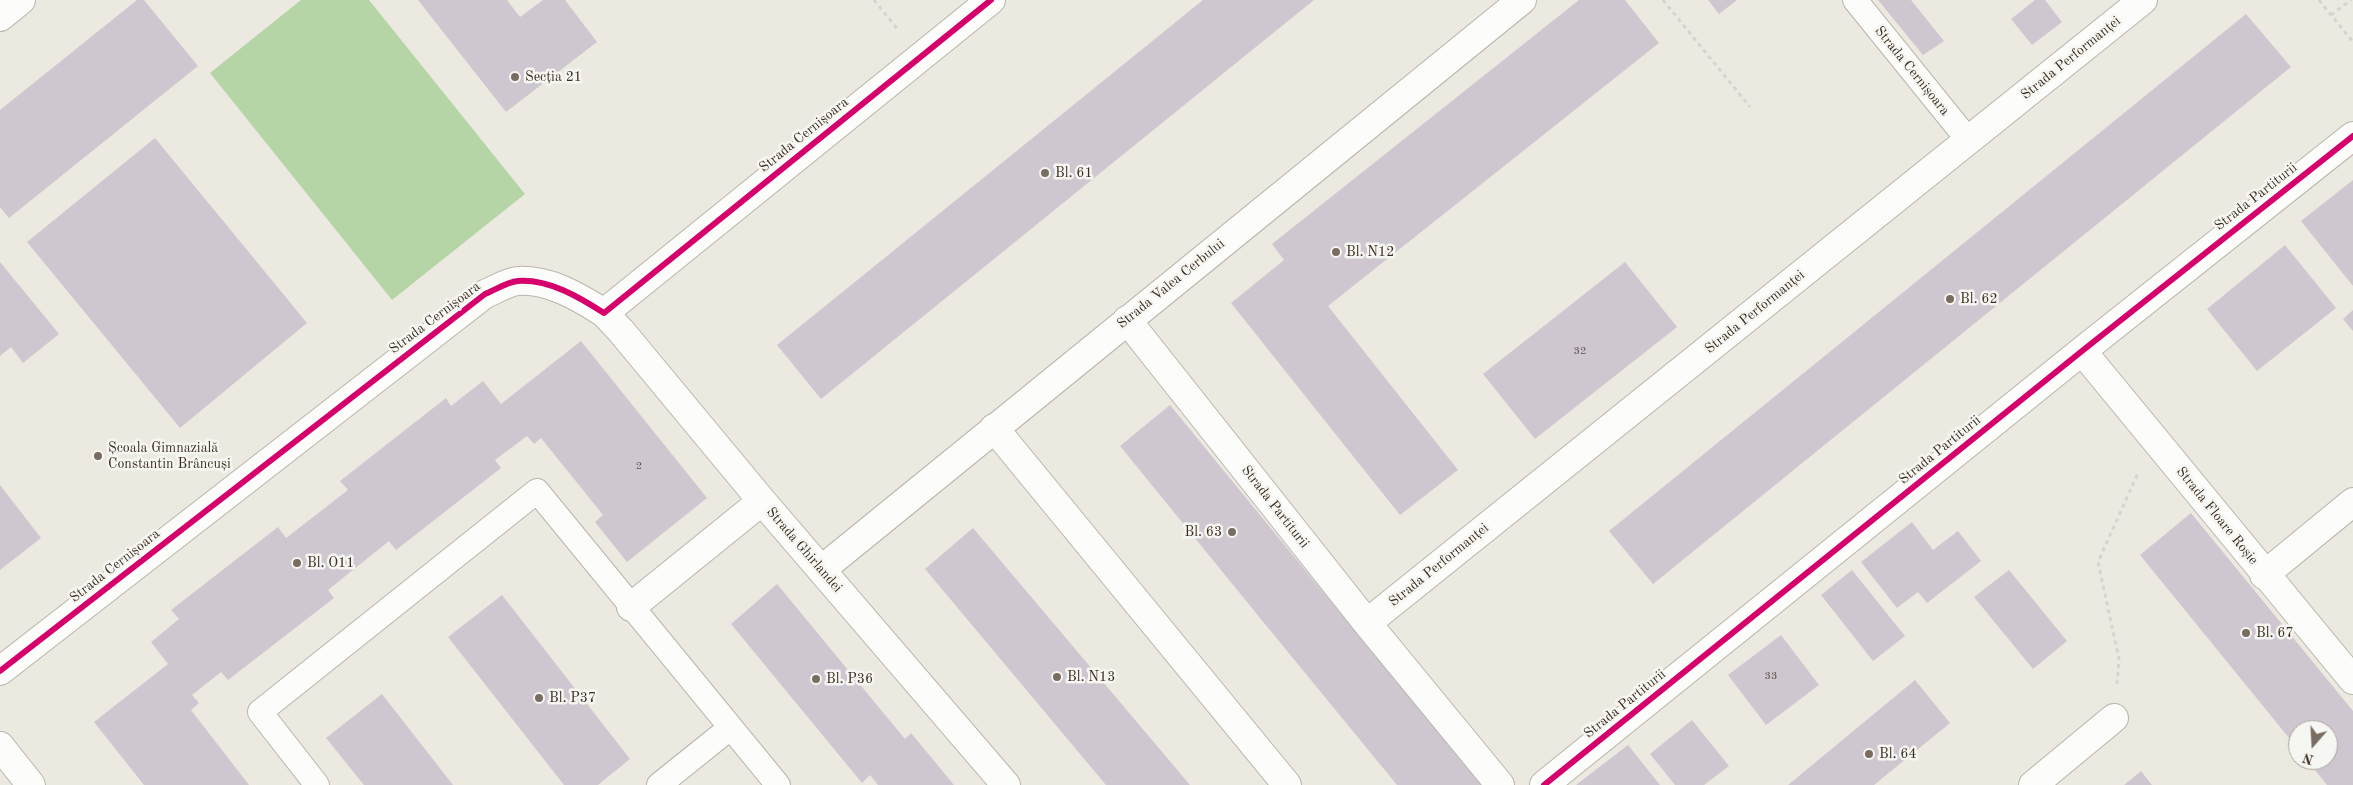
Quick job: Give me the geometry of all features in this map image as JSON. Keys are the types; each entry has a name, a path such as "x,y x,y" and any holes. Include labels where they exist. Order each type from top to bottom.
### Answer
{"street":[{"path":"0,17 21,0"},
{"name":"Strada Cernișoara","path":"0,671 485,294 517,281 549,286 578,297 604,313 990,0"},
{"name":"Strada Valea Cerbului","path":"821,570 1522,0"},
{"name":"Strada Performanței","path":"1367,623 2143,0"},
{"name":"Strada Partiturii","path":"1544,785 2082,351 2353,136"},
{"name":"Strada Ghirlandei","path":"604,313 762,501 1006,785"},
{"name":"Strada Partiturii","path":"1127,320 1367,623 1500,785"},
{"name":"Strada Floare Roșie","path":"2082,351 2264,575 2353,680"},
{"path":"994,428 1287,785"},
{"path":"631,607 762,501"},
{"path":"2264,575 2353,502"},
{"path":"2033,785 2114,718"},
{"path":"0,746 31,785"}],"lane":[{"name":"Strada Cernișoara","path":"1855,0 1968,141"},
{"path":"317,785 260,712 537,491 778,785"},
{"path":"659,785 730,728"}],"path":[{"path":"1663,0 1750,107"},
{"path":"2319,0 2353,42"},
{"path":"2331,15 2351,0"},
{"path":"2114,718 2119,659 2098,562 2154,439"}],"green space":[{"path":"301,0 369,0 525,194 392,300 210,73"}],"building":[{"path":"137,0 144,0 198,66 9,218 0,207 0,110"},
{"name":"Secția 21","path":"418,0 507,0 520,17 543,0 565,0 597,42 506,112"},
{"name":"Bl. 61","path":"1203,0 1314,0 821,399 777,345"},
{"name":"Bl. N12","path":"1579,0 1625,0 1659,43 1328,306 1458,470 1400,515 1231,303 1284,260 1272,244"},
{"path":"1708,0 1737,0 1719,14"},
{"path":"1878,0 1911,0 1944,41 1923,55"},
{"path":"2035,0 2045,0 2062,22 2032,45 2011,19"},
{"name":"Bl. 62","path":"2246,14 2291,67 1653,584 1609,531"},
{"path":"155,138 307,323 180,428 27,242"},
{"path":"2353,180 2353,286 2301,221"},
{"path":"2285,245 2336,308 2257,371 2207,309"},
{"path":"0,262 59,334 23,363 11,347 0,356"},
{"path":"1625,262 1677,327 1535,439 1483,374"},
{"path":"2353,310 2353,331 2343,319"},
{"name":"Bl. O11","path":"581,341 707,498 627,562 595,522 603,515 541,438 534,444 527,436 495,460 501,468 396,550 389,541 328,590 334,598 228,680 221,672 192,695 199,703 191,710 249,785 144,785 94,722 168,664 151,642 179,619 171,610 278,527 286,538 348,490 340,481 446,398 451,406 483,381 501,404"},
{"name":"Bl. 63","path":"1170,405 1481,785 1397,785 1260,618 1120,446"},
{"path":"0,485 41,538 0,570"},
{"name":"Bl. 67","path":"2191,513 2353,711 2353,785 2327,785 2315,770 2338,770 2338,720 2288,720 2288,737 2140,555"},
{"path":"1912,522 1933,550 1958,531 1981,561 1927,603 1918,592 1897,608 1861,562"},
{"name":"Bl. N13","path":"973,528 1190,785 1106,785 925,569"},
{"path":"1852,570 1905,636 1873,661 1821,595"},
{"path":"2009,570 2067,641 2033,669 1974,597"},
{"name":"Bl. P36","path":"777,584 905,739 911,733 954,785 878,785 870,775 862,783 731,624"},
{"name":"Bl. P37","path":"502,595 630,759 598,785 564,785 448,637"},
{"path":"1781,635 1819,685 1766,725 1728,675"},
{"name":"Bl. 64","path":"1915,680 1950,723 1874,785 1788,785"},
{"path":"382,694 453,785 364,785 326,738"},
{"path":"1692,720 1729,766 1704,785 1675,785 1650,754"},
{"path":"1628,745 1660,785 1576,785"},
{"path":"2141,771 2152,785 2124,785"}],"cycle path":[{"path":"0,671 485,294 505,284 530,281 563,290 604,313 991,0"},
{"path":"1544,785 2082,351 2353,136"}],"place":[{"name":"Secția 21","path":"515,77"},
{"name":"Bl. 61","path":"1045,173"},
{"name":"Bl. N12","path":"1336,252"},
{"name":"Bl. 62","path":"1950,299"},
{"name":"Școala Gimnazială Constantin Brâncuși","path":"98,456"},
{"name":"Bl. 63","path":"1232,532"},
{"name":"Bl. O11","path":"297,563"},
{"name":"Bl. 67","path":"2246,633"},
{"name":"Bl. N13","path":"1057,677"},
{"name":"Bl. P36","path":"816,679"},
{"name":"Bl. P37","path":"539,698"},
{"name":"Bl. 64","path":"1869,754"}]}
